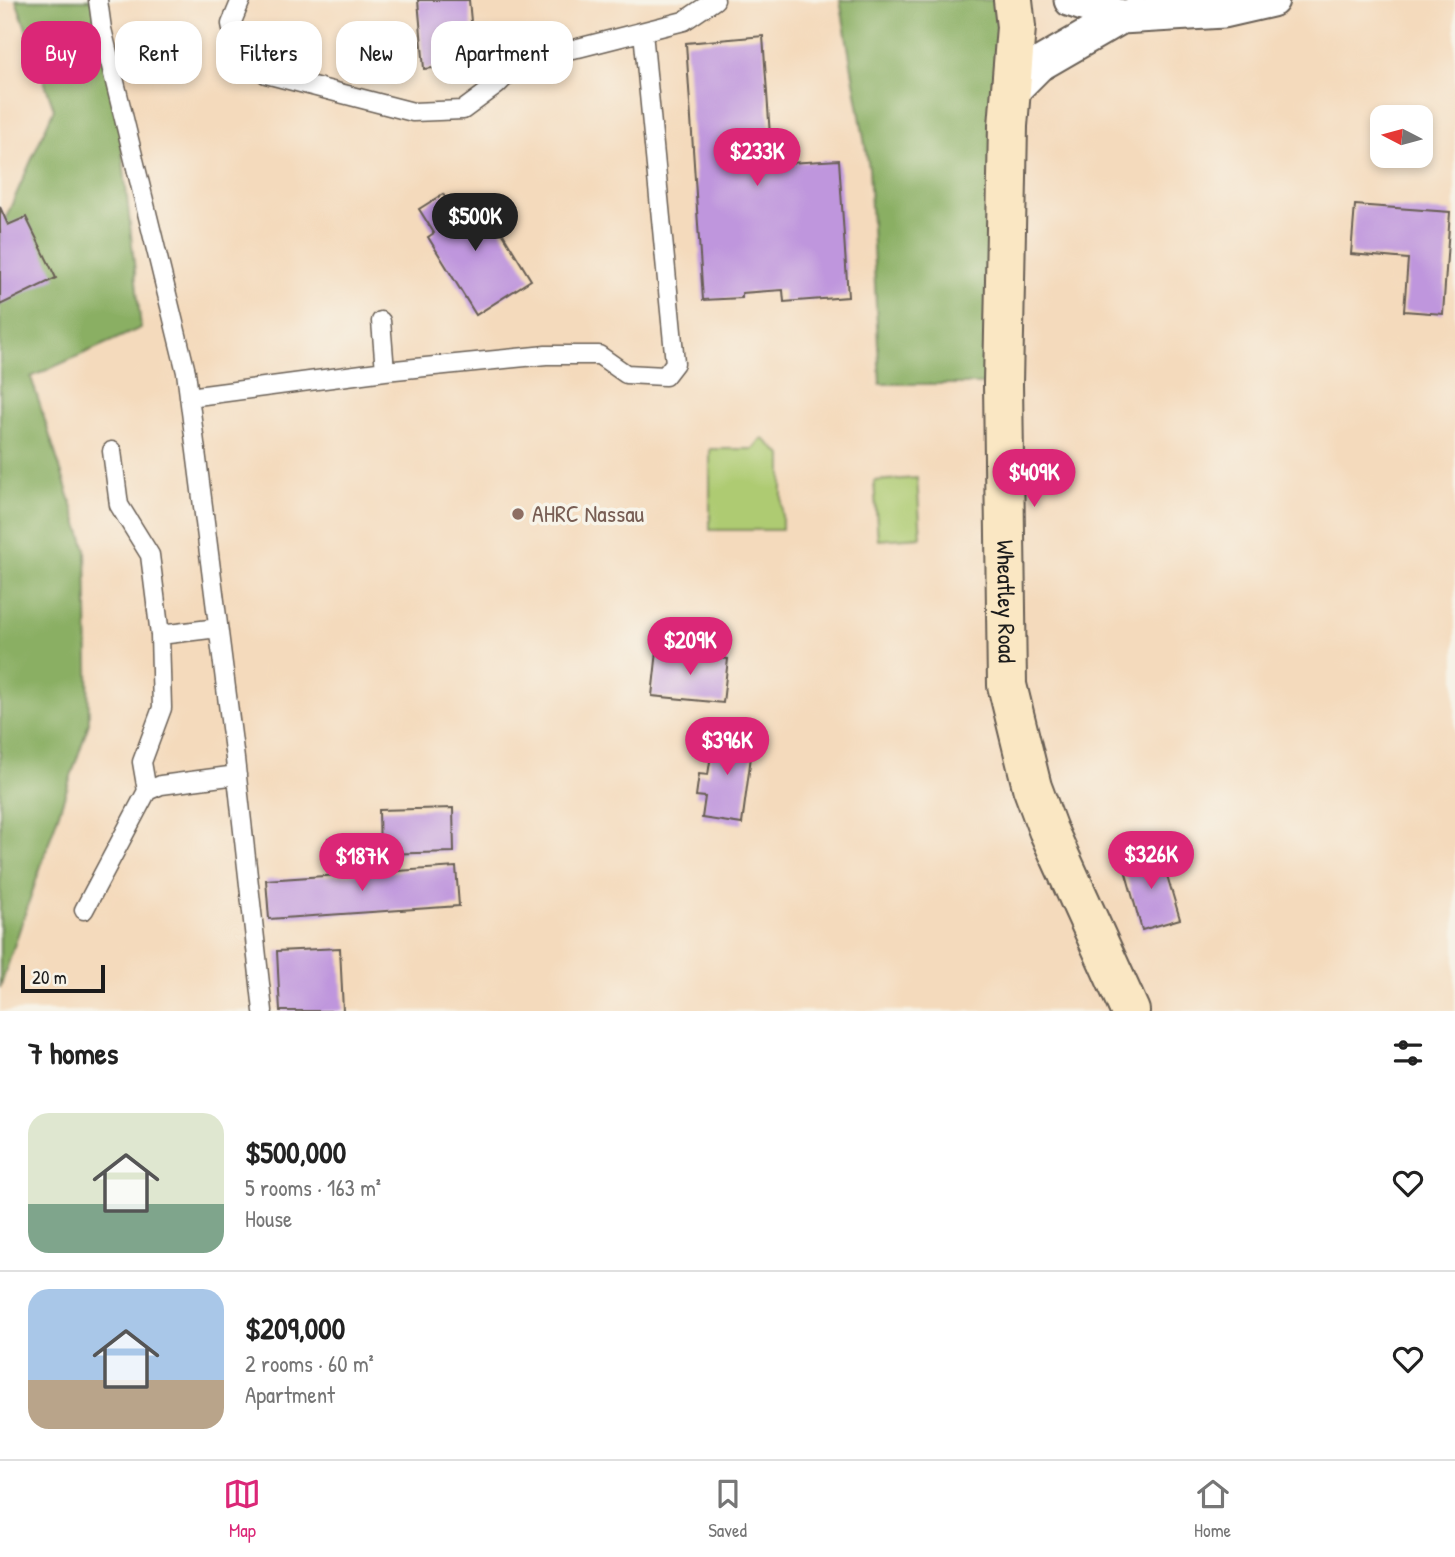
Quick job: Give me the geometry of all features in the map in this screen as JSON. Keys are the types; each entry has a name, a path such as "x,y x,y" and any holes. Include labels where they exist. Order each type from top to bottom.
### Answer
{"main road":[{"name":"Wheatley Road","path":"1013,0 1016,27 1007,126 1003,384 1007,685 1032,787 1048,830 1130,1011"}],"street":[{"path":"1071,0 1121,17 1224,11 1272,0"},
{"path":"1012,91 1038,65 1121,17"}],"lane":[{"path":"98,0 106,43 186,372 237,775 262,1011"},
{"path":"241,0 231,24 234,37 242,50 266,74 413,112 463,110 497,85 524,58 684,22 715,0"},
{"path":"189,397 385,371 546,355 599,355 626,374 665,376 675,363 643,32"},
{"path":"381,321 385,371"},
{"path":"112,451 119,505 150,555 160,635 162,708 142,762 147,791"},
{"path":"160,635 218,628"},
{"path":"84,910 147,791 160,785 237,775"}],"green space":[{"path":"16,0 106,0 141,328 31,377 86,549 89,723 0,988 0,231 54,109 45,84 101,84 101,21 23,21"},
{"path":"840,0 1013,0 1003,384 880,384 869,168"},
{"path":"762,438 782,455 782,530 710,530 710,449 753,449"},
{"path":"917,478 921,537 878,540 874,481"}],"building":[{"path":"418,0 469,0 471,21 431,21 431,68 424,69"},
{"path":"763,36 772,164 839,160 848,297 784,302 783,290 742,293 742,298 703,300 686,43"},
{"path":"443,194 458,219 484,203 531,280 476,315 428,237 434,233 419,209"},
{"path":"1355,205 1450,212 1443,314 1404,311 1408,259 1351,254"},
{"path":"0,207 8,225 26,217 56,278 0,305"},
{"path":"657,651 728,659 723,703 652,696"},
{"path":"715,728 754,734 742,824 702,818 705,797 696,796 699,774 708,775"},
{"path":"453,808 454,852 380,854 379,810"},
{"path":"358,836 359,848 329,851 328,838"},
{"path":"1160,852 1180,919 1142,930 1123,863"},
{"path":"456,867 459,906 269,919 266,880"},
{"path":"340,948 343,1011 280,1011 277,951"}],"place":[{"name":"AHRC Nassau","path":"518,514"}]}
